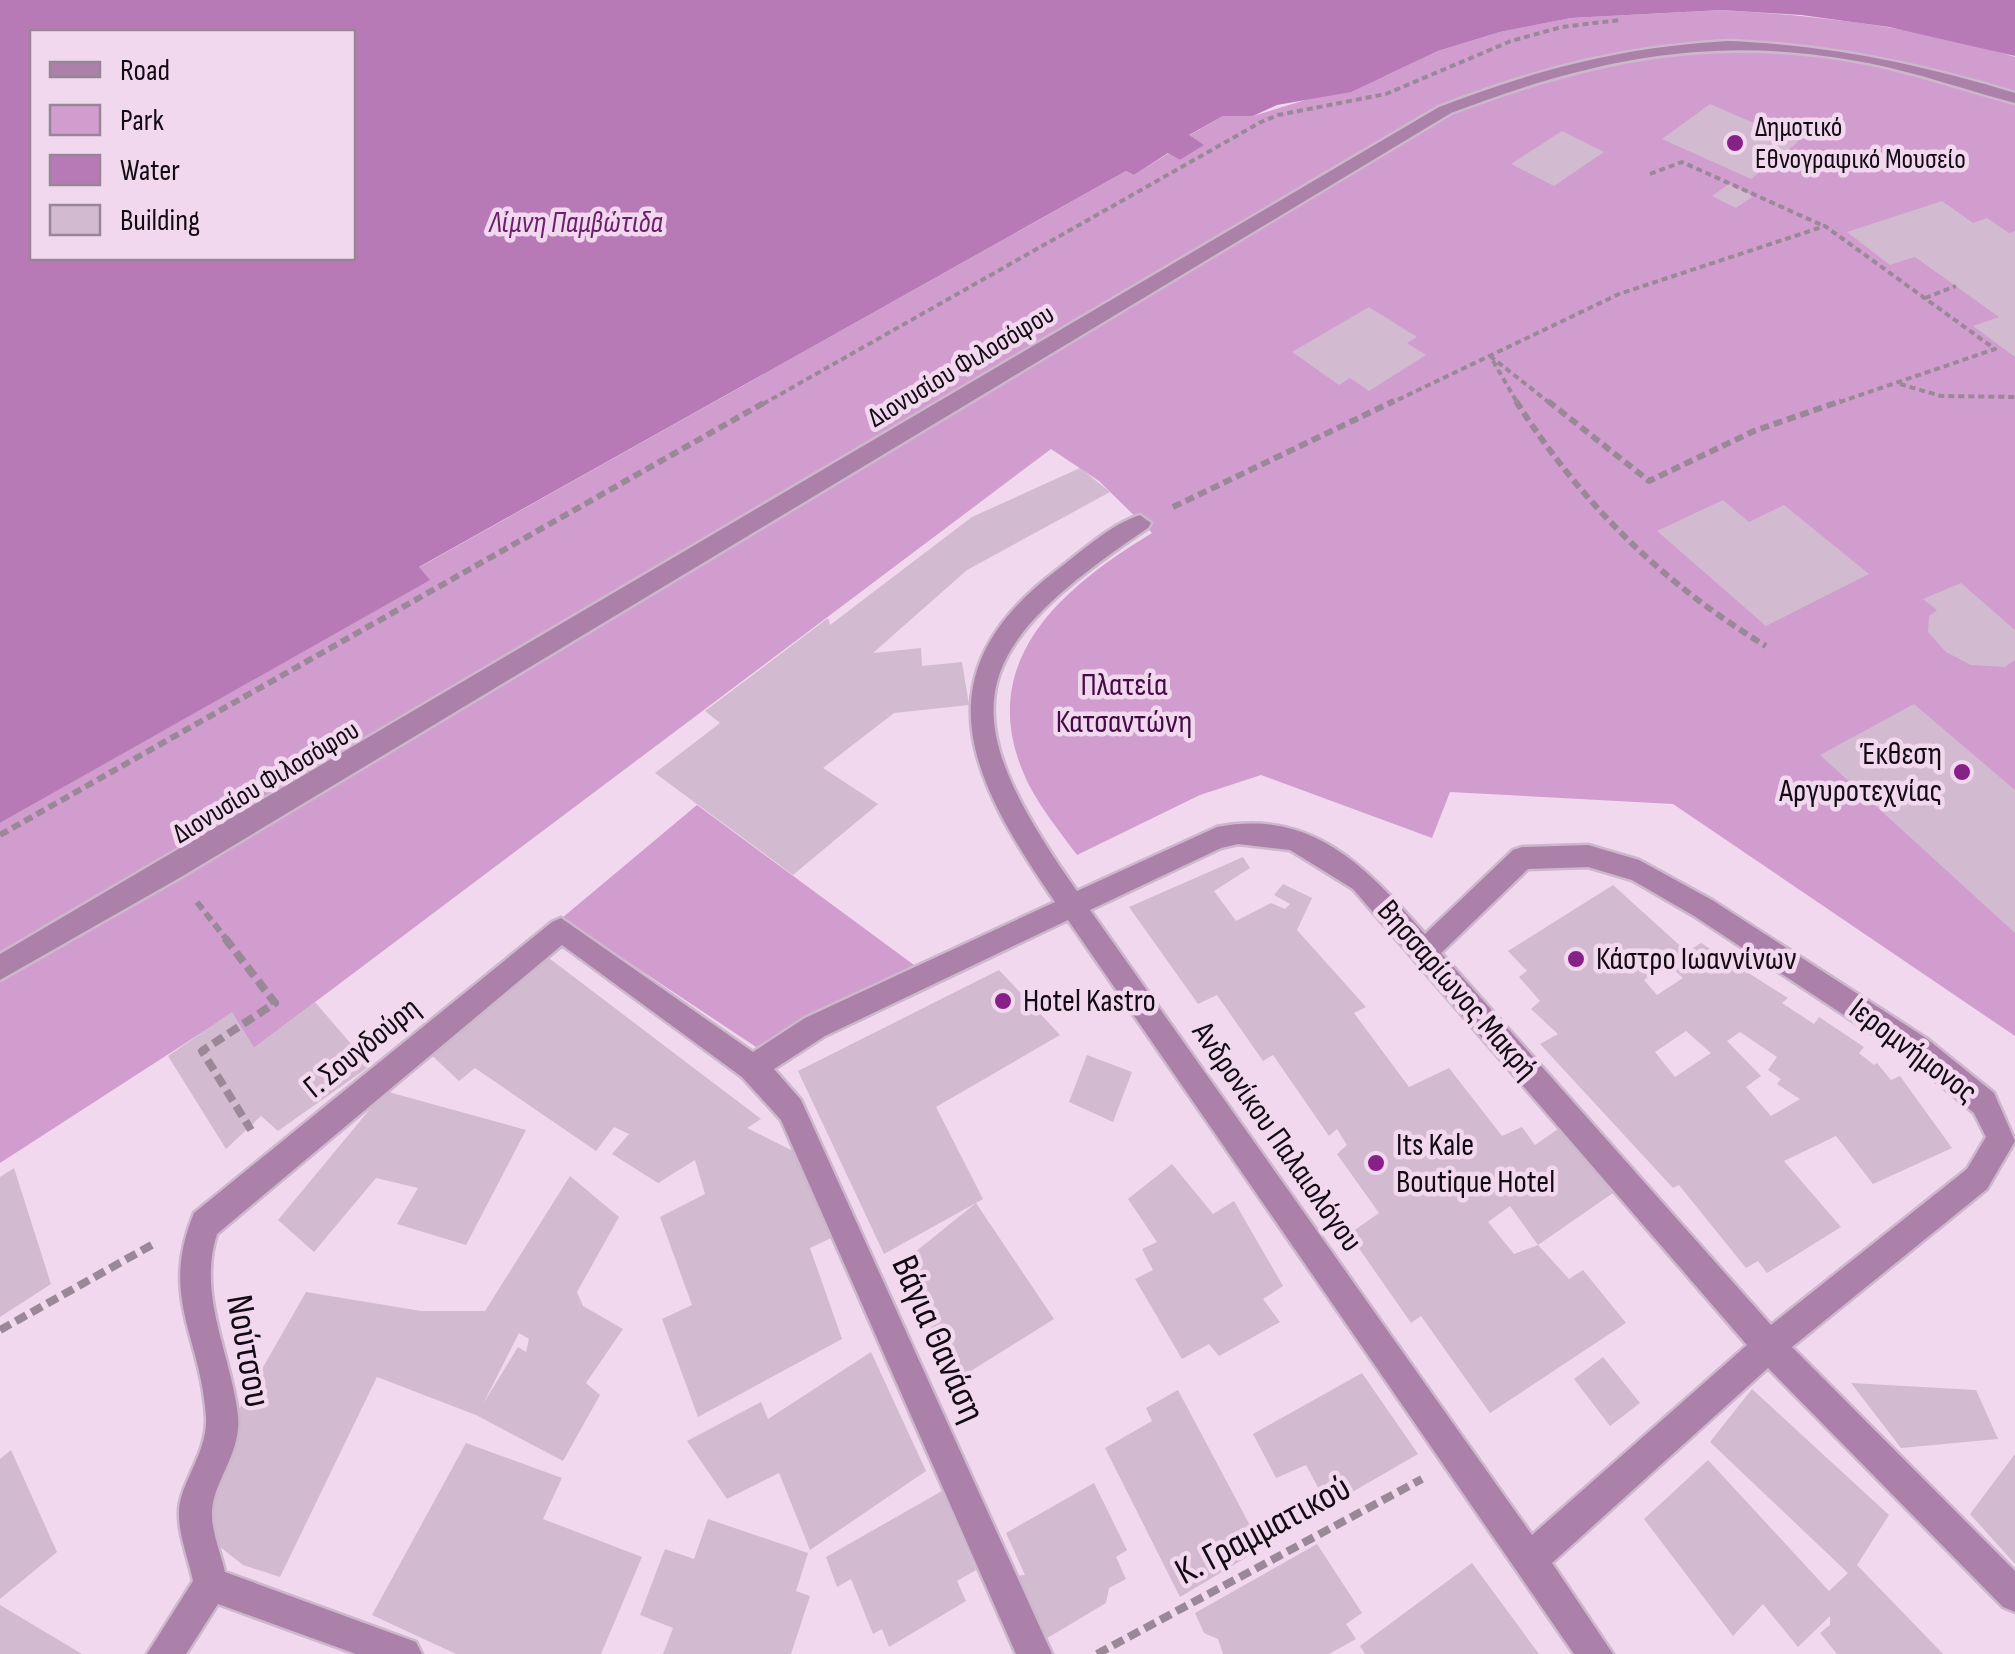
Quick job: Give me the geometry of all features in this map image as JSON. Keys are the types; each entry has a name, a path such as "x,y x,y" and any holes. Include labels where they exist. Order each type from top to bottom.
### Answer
{"street":[{"name":"Διονυσίου Φιλοσόφου","path":"0,968 172,869 1392,138 1478,96 1604,57 1707,45 1770,45 1884,59 2015,98"},
{"name":"Ανδρονίκου Παλαιολόγου","path":"1140,523 1071,568 1035,598 1000,640 981,677 981,728 997,784 1027,840 1595,1654"},
{"name":"Βησσαρίωνος Μακρή","path":"752,1068 816,1027 1217,838 1258,831 1307,844 1362,881 1769,1346 2015,1595"},
{"name":"Ιερομνήμονος","path":"1424,952 1522,858 1588,856 1639,870 1769,948 1916,1047 1984,1103 2002,1138 1976,1178 1769,1346 1530,1561"},
{"name":"Γ. Σουγδούρη","path":"205,1224 561,930 752,1068"},
{"name":"Βάγια Θανάση","path":"752,1068 776,1090 807,1139 1034,1654"},
{"name":"Νούτσου","path":"205,1224 195,1254 193,1280 222,1418 217,1455 195,1511 211,1584"},
{"path":"165,1654 211,1584 404,1654"}],"path":[{"path":"0,834 1278,115"},
{"path":"1490,356 1649,482 1754,431 1995,349 1825,226 1682,162 1650,174"},
{"path":"1140,523 1619,294 1825,226"},
{"path":"1924,298 1956,286"},
{"path":"1490,356 1537,429 1606,516 1682,592 1766,646"},
{"path":"1899,383 1941,396 2015,397"},
{"path":"172,869 275,1004 202,1051 273,1167"},
{"path":"0,1330 155,1243 205,1224"},
{"name":"Κ. Γραμματικού","path":"1097,1654 1458,1460"}],"green space":[{"name":"Πλατεία Κατσαντώνη","path":"1723,10 1870,24 2015,57 2015,1036 1673,804 1450,792 1432,838 1261,775 1200,795 1077,855 1034,794 1013,742 1010,703 1017,668 1033,636 1056,606 1117,555 1152,533 1099,481 1051,449 254,1048 232,1013 0,1163 0,823 429,579 418,568 1126,171 1134,175 1169,153 1180,160 1203,145 1188,136 1223,116 1253,116 1387,75 1438,51 1500,32 1571,18"},
{"path":"697,805 914,965 756,1047 562,918"}],"water":[{"name":"Λίμνη Παμβώτιδα","path":"0,0 2015,0 2015,56 1889,27 1801,15 1722,10 1571,18 1500,32 1438,51 1351,92 1277,105 1253,116 1223,116 1189,135 1204,145 1180,160 1168,153 1134,175 1126,171 419,567 430,580 0,823"}],"building":[{"path":"1710,104 1798,142 1751,179 1662,139"},
{"path":"1562,131 1604,152 1554,186 1511,164"},
{"path":"1729,184 1753,196 1736,208 1712,196"},
{"path":"1942,201 1973,223 1987,218 2009,233 2015,231 2015,357 1973,326 1999,317 1915,257 1890,265 1847,232"},
{"path":"1369,307 1417,337 1407,343 1426,355 1369,391 1350,378 1339,385 1292,352"},
{"path":"1080,468 1110,492 967,570 873,653 921,648 922,666 962,662 969,705 894,713 823,768 878,804 793,875 655,773 720,723 705,711 828,618 830,625 972,517"},
{"path":"1723,500 1749,522 1784,505 1869,574 1766,626 1657,531"},
{"path":"1961,583 2015,630 2015,660 2005,667 1971,665 1946,652 1928,632 1929,616 1937,610 1923,599"},
{"path":"1914,704 2015,790 2015,933 1820,755"},
{"path":"1243,857 1250,868 1214,891 1236,921 1271,903 1285,909 1290,904 1274,895 1283,884 1312,898 1297,930 1366,1007 1354,1013 1409,1087 1449,1068 1502,1136 1522,1127 1535,1145 1558,1129 1613,1193 1538,1245 1569,1279 1583,1270 1626,1323 1490,1413 1421,1316 1411,1323 1349,1234 1379,1213 1337,1154 1347,1145 1337,1129 1329,1136 1273,1055 1263,1061 1217,995 1198,1004 1129,907","holes":["1510,1206 1538,1245 1514,1254 1488,1222"]},
{"path":"1613,885 1687,952 1701,943 1788,998 1782,1003 1814,1024 1819,1017 1864,1047 1859,1053 1874,1065 1877,1063 1891,1080 1900,1076 1952,1148 1873,1184 1836,1136 1784,1161 1841,1227 1767,1273 1758,1261 1746,1268 1679,1185 1673,1188 1540,1044 1558,1034 1531,1009 1540,1001 1519,977 1527,971 1508,951","holes":["1668,964 1683,978 1657,995 1644,980","1686,1031 1711,1053 1675,1077 1655,1052","1740,1032 1777,1057 1768,1070 1781,1079 1777,1084 1800,1099 1771,1116 1746,1087 1761,1076 1727,1041"]},
{"path":"537,949 761,1119 747,1128 805,1157 837,1235 810,1248 842,1339 698,1417 662,1319 692,1305 660,1217 705,1194 695,1160 658,1183 612,1154 629,1134 614,1127 596,1151 475,1068 459,1081 421,1045"},
{"path":"999,970 1060,1035 936,1107 983,1199 884,1254 798,1071"},
{"path":"315,1002 370,1066 278,1131 261,1116 226,1149 168,1056 232,1012 254,1048"},
{"path":"1087,1055 1132,1072 1113,1122 1069,1102"},
{"path":"385,1091 526,1130 466,1245 397,1224 418,1188 376,1178 314,1252 278,1220"},
{"path":"1172,1164 1213,1214 1234,1201 1283,1286 1263,1299 1280,1322 1219,1356 1209,1344 1182,1359 1135,1279 1153,1270 1142,1249 1157,1242 1128,1199"},
{"path":"14,1168 51,1284 0,1317 0,1177"},
{"path":"570,1176 619,1217 577,1292 583,1306 623,1329 586,1383 600,1395 563,1461 476,1415 377,1377 280,1577 243,1565 210,1539 218,1446 306,1292 421,1311 485,1311","holes":["519,1333 529,1339 526,1352 518,1347 483,1404"]},
{"path":"976,1203 1054,1319 958,1379 899,1265"},
{"path":"871,1352 926,1471 810,1550 779,1473 727,1499 687,1441 761,1402 768,1419"},
{"path":"1603,1357 1640,1403 1610,1426 1574,1379"},
{"path":"1362,1373 1418,1454 1328,1506 1306,1465 1276,1478 1253,1434"},
{"path":"1851,1383 1976,1390 1998,1439 1901,1448"},
{"path":"1752,1389 1889,1515 1857,1565 1943,1654 1837,1654 1820,1633 1830,1625 1830,1616 1798,1647 1763,1604 1733,1636 1644,1519 1708,1460 1829,1591 1848,1573 1710,1442"},
{"path":"1178,1390 1262,1548 1180,1597 1105,1448 1152,1421 1146,1408"},
{"path":"466,1443 562,1478 543,1519 642,1557 601,1654 456,1654 372,1615"},
{"path":"11,1450 57,1552 0,1599 0,1459"},
{"path":"2015,1454 2015,1564 1970,1514"},
{"path":"1094,1483 1127,1550 1116,1557 1126,1579 1109,1588 1106,1603 1044,1640 1016,1576 1025,1575 1006,1533"},
{"path":"942,1491 976,1570 957,1581 966,1601 889,1647 882,1629 873,1634 851,1579 837,1587 826,1557"},
{"path":"708,1519 808,1553 796,1591 810,1596 791,1654 663,1654 673,1628 640,1615 665,1549 694,1559"},
{"path":"1317,1544 1362,1613 1346,1624 1356,1639 1329,1654 1223,1654 1218,1639 1204,1633 1195,1613"},
{"path":"1472,1563 1539,1654 1365,1654 1360,1646"},
{"path":"0,1605 82,1654 0,1654"}],"place":[{"name":"Δημοτικό Εθνογραφικό Μουσείο","path":"1735,143"},
{"name":"Έκθεση Αργυροτεχνίας","path":"1962,772"},
{"name":"Κάστρο Ιωαννίνων","path":"1576,959"},
{"name":"Hotel Kastro","path":"1003,1001"},
{"name":"Its Kale Boutique Hotel","path":"1376,1163"}]}
